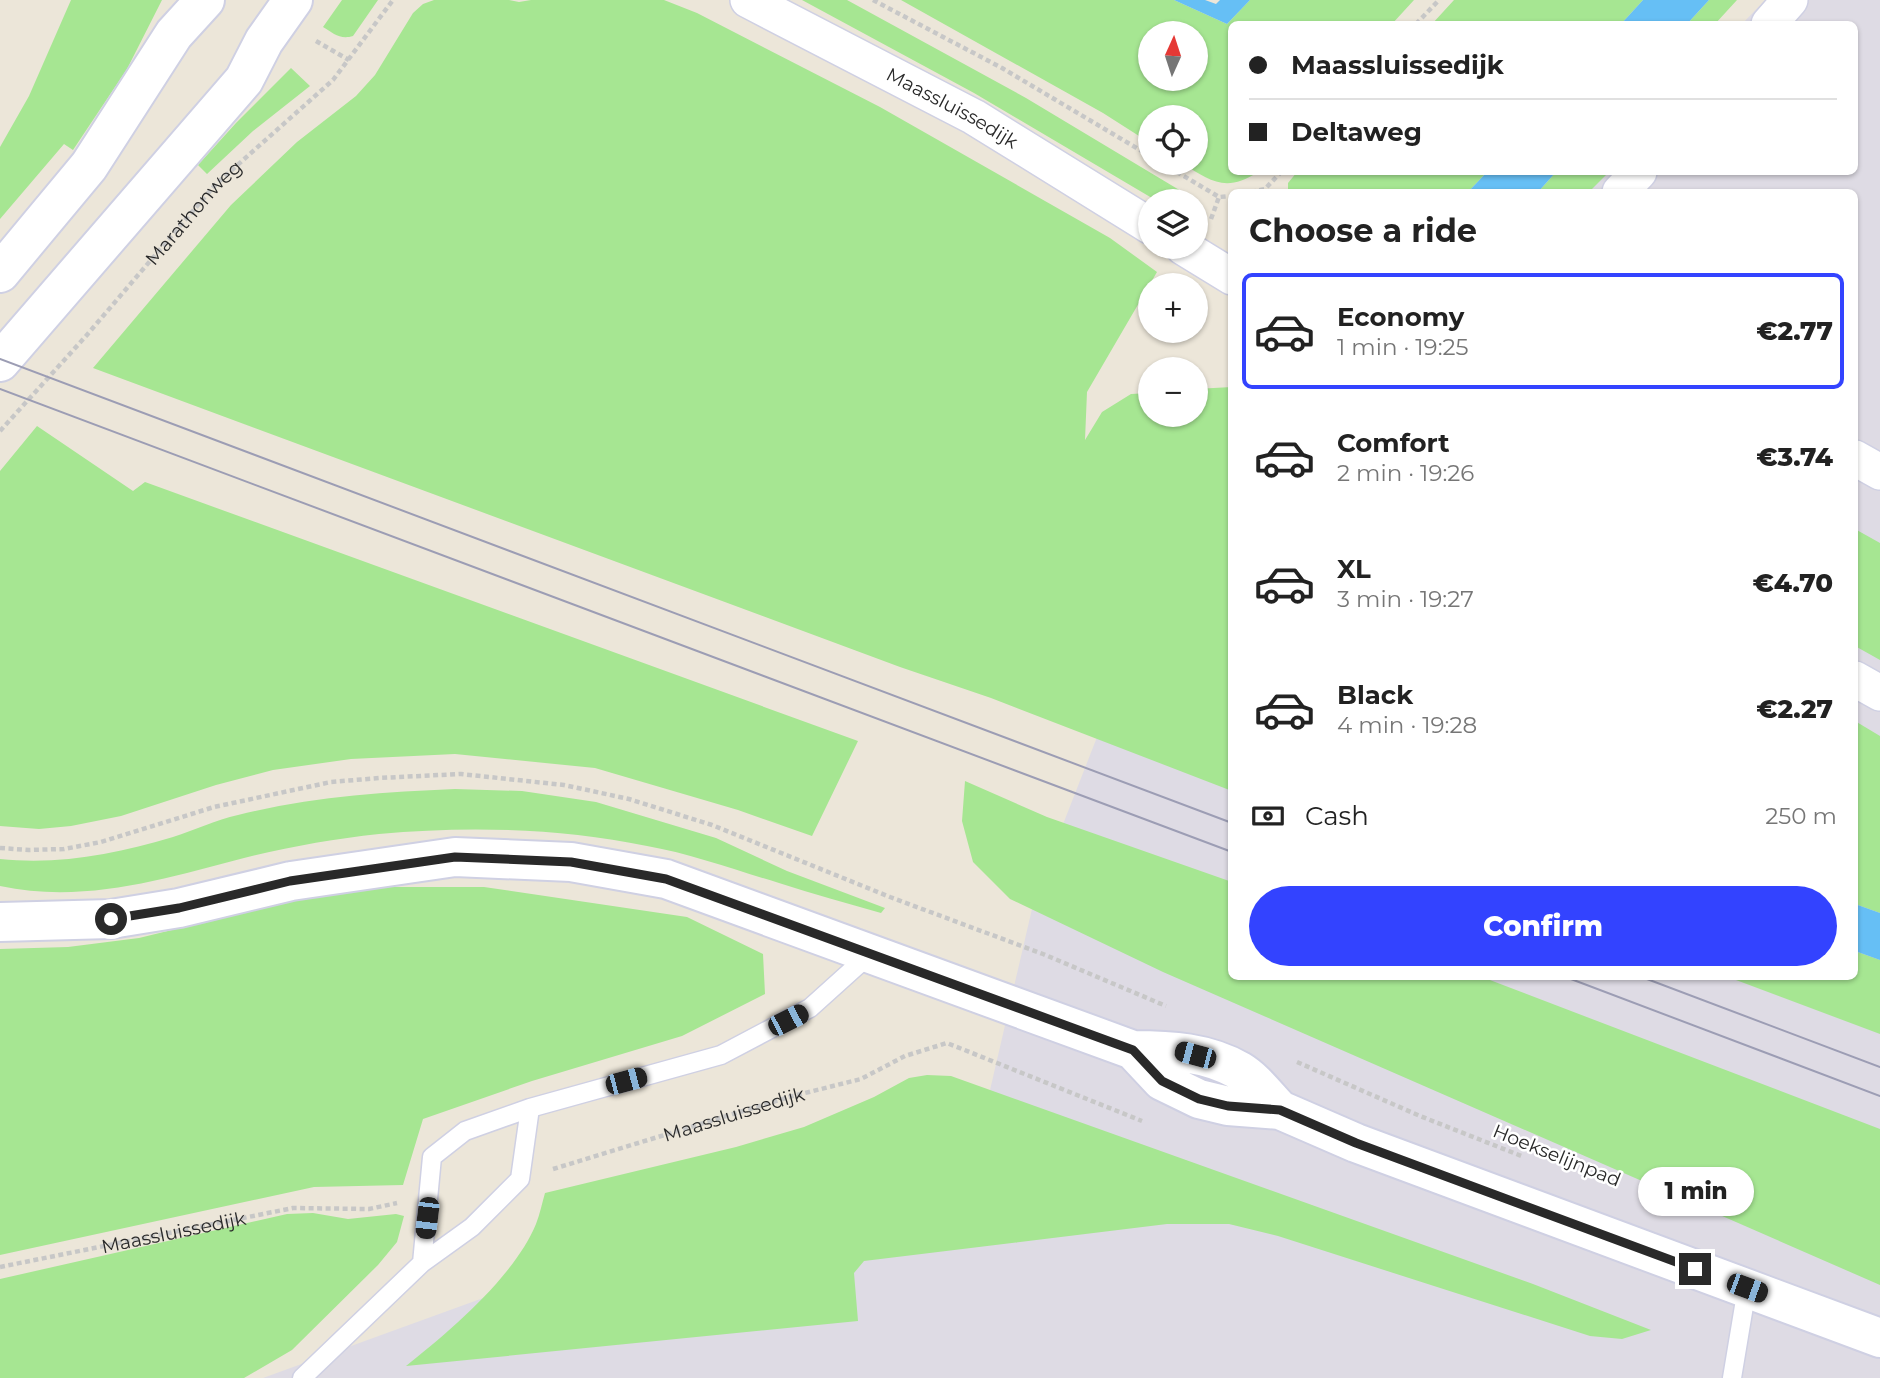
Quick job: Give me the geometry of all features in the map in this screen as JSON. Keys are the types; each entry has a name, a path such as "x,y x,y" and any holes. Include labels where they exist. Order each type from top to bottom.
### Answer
{"main road":[{"path":"0,274 89,166 178,17 205,0"},
{"path":"0,362 244,80 264,41 293,0"},
{"path":"244,80 283,55 323,0"},
{"path":"8,918 64,922 111,919 179,908 290,881 455,857 571,862 666,879 1133,1050 1176,1050 1215,1060 1242,1072 1280,1110 1356,1143 1880,1338"}],"street":[{"name":"Maassluissedijk","path":"748,0 974,117 1138,219"},
{"path":"1772,21 1790,0"},
{"path":"1623,189 1636,175"},
{"path":"1203,259 1228,274"},
{"path":"1858,460 1880,472"},
{"path":"1858,681 1880,693"}],"lane":[{"path":"422,1263 432,1157 465,1131 530,1108 721,1055 810,1008 870,954"},
{"path":"302,1378 422,1263 472,1227 520,1179 530,1108"},
{"path":"1732,1378 1747,1288"}],"path":[{"name":"Marathonweg","path":"0,431 86,336 215,185 332,80 393,0"},
{"path":"873,0 1002,68 1138,149"},
{"path":"1419,21 1439,0"},
{"path":"1182,175 1219,197 1228,196"},
{"path":"1268,189 1279,175"},
{"name":"Maassluissedijk","path":"520,1179 789,1097 860,1079 905,1056 947,1044"},
{"name":"Hoekselijnpad","path":"1287,1058 1420,1116 1535,1161"},
{"name":"Maassluissedijk","path":"0,1266 293,1208 369,1209 429,1195"}],"shaded area":[{"path":"1765,0 1880,0 1880,1378 263,1378 984,1116 1035,896 1222,417 1228,414 1228,980 1858,980 1858,189 1585,189 1599,175 1858,175 1858,21 1745,21"}],"green space":[{"path":"71,0 162,0 127,69 73,150 64,144 0,219 0,147 29,96"},
{"path":"342,0 378,0 353,36 333,34 323,27"},
{"path":"434,0 664,0 697,13 880,107 1110,238 1157,272 1138,273 1138,305 1087,392 1085,440 1102,412 1131,394 1138,394 1138,427 1208,427 1208,388 1228,387 1228,789 991,698 900,667 93,368 231,205 297,142 356,96 375,75 413,13 423,4"},
{"path":"802,0 847,0 1026,98 1138,165 1138,175 1154,175 1178,189 1138,190 974,93"},
{"path":"901,0 1174,0 1228,23 1228,175 1252,175 1227,183 1201,175 1208,175 1208,105 1138,105 1138,135"},
{"path":"1250,0 1414,0 1395,21 1230,21"},
{"path":"1454,0 1643,0 1624,21 1435,21"},
{"path":"1709,0 1737,0 1718,21 1690,21"},
{"path":"291,68 310,86 253,131 207,174 198,165"},
{"path":"1295,175 1484,175 1471,189 1288,189 1288,183"},
{"path":"1553,175 1606,175 1592,189 1541,189"},
{"path":"37,426 133,491 145,482 858,741 812,836 738,810 595,768 455,754 351,759 273,770 216,785 121,816 39,829 0,826 0,471"},
{"path":"1858,531 1880,543 1880,660 1858,648"},
{"path":"1858,723 1880,736 1880,913 1858,905"},
{"path":"965,781 1047,817 1228,881 1228,980 1490,980 1880,1129 1880,1285 1163,972 1010,899 973,862 962,821"},
{"path":"455,789 522,791 596,802 716,838 787,871 885,908 881,913 664,849 581,835 513,830 412,831 345,838 261,854 154,881 93,891 31,891 0,886 0,859 88,857 152,843 230,817 265,809 373,794"},
{"path":"386,887 484,887 687,917 763,954 765,994 682,1036 532,1081 423,1119 403,1185 314,1187 0,1255 0,949 68,947 139,938 308,897"},
{"path":"1858,952 1880,960 1880,1034 1736,980 1858,980"},
{"path":"927,1075 951,1076 1533,1284 1651,1330 1622,1339 1590,1336 1278,1236 1229,1224 1167,1224 864,1261 854,1273 858,1321 406,1366 461,1320 513,1264 536,1224 545,1193 736,1147 804,1127 874,1097 909,1078"},
{"path":"313,1213 348,1219 396,1214 404,1216 397,1242 378,1265 292,1350 244,1378 0,1378 0,1279 287,1214"}],"water":[{"path":"1174,0 1205,0 1216,4 1220,0 1250,0 1227,24"},
{"path":"1643,0 1709,0 1690,21 1624,21"},
{"path":"1484,175 1553,175 1541,189 1471,189"},
{"path":"1858,905 1880,913 1880,960 1858,952"}],"tram line":[{"path":"0,359 1228,821"},
{"path":"0,389 1228,850"},
{"path":"1574,980 1880,1096"},
{"path":"1650,980 1880,1067"}],"route":[{"path":"111,919 179,908 290,881 455,857 571,862 666,879 1133,1050 1162,1081 1199,1099 1228,1106 1280,1110 1356,1143 1695,1269"}]}
